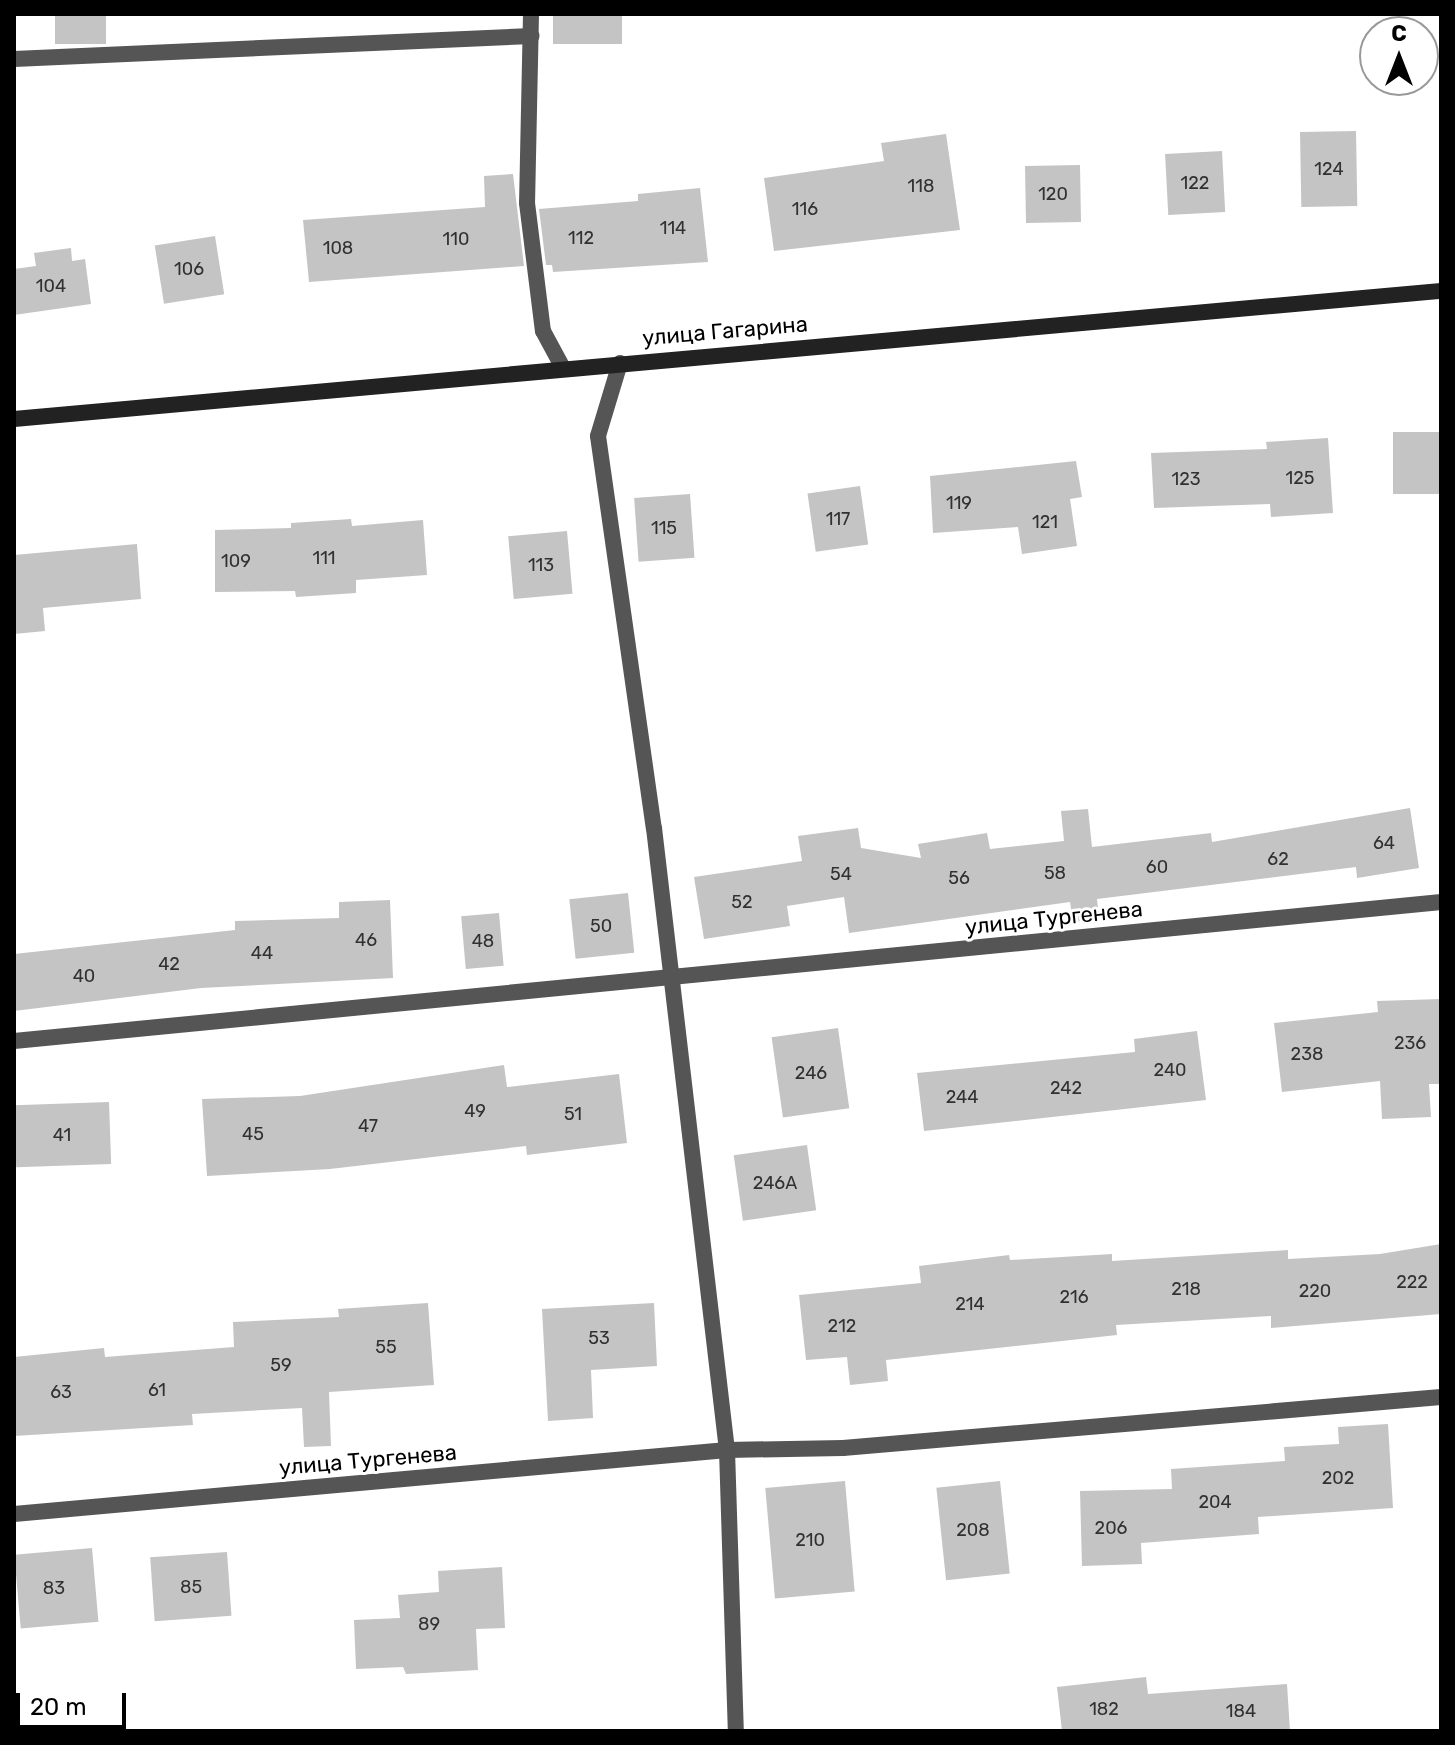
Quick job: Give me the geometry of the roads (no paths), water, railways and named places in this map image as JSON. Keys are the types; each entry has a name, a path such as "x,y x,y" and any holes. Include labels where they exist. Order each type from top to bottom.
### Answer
{"main road":[{"name":"улица Гагарина","path":"14,419 1441,291"}],"street":[{"path":"531,14 527,203 543,331 563,368"},
{"path":"14,59 531,36"},
{"path":"620,363 598,436 671,978 727,1450 736,1731"},
{"name":"улица Тургенева","path":"14,1041 1441,902"},
{"name":"улица Тургенева","path":"14,1514 727,1450 843,1448 1441,1397"}]}
